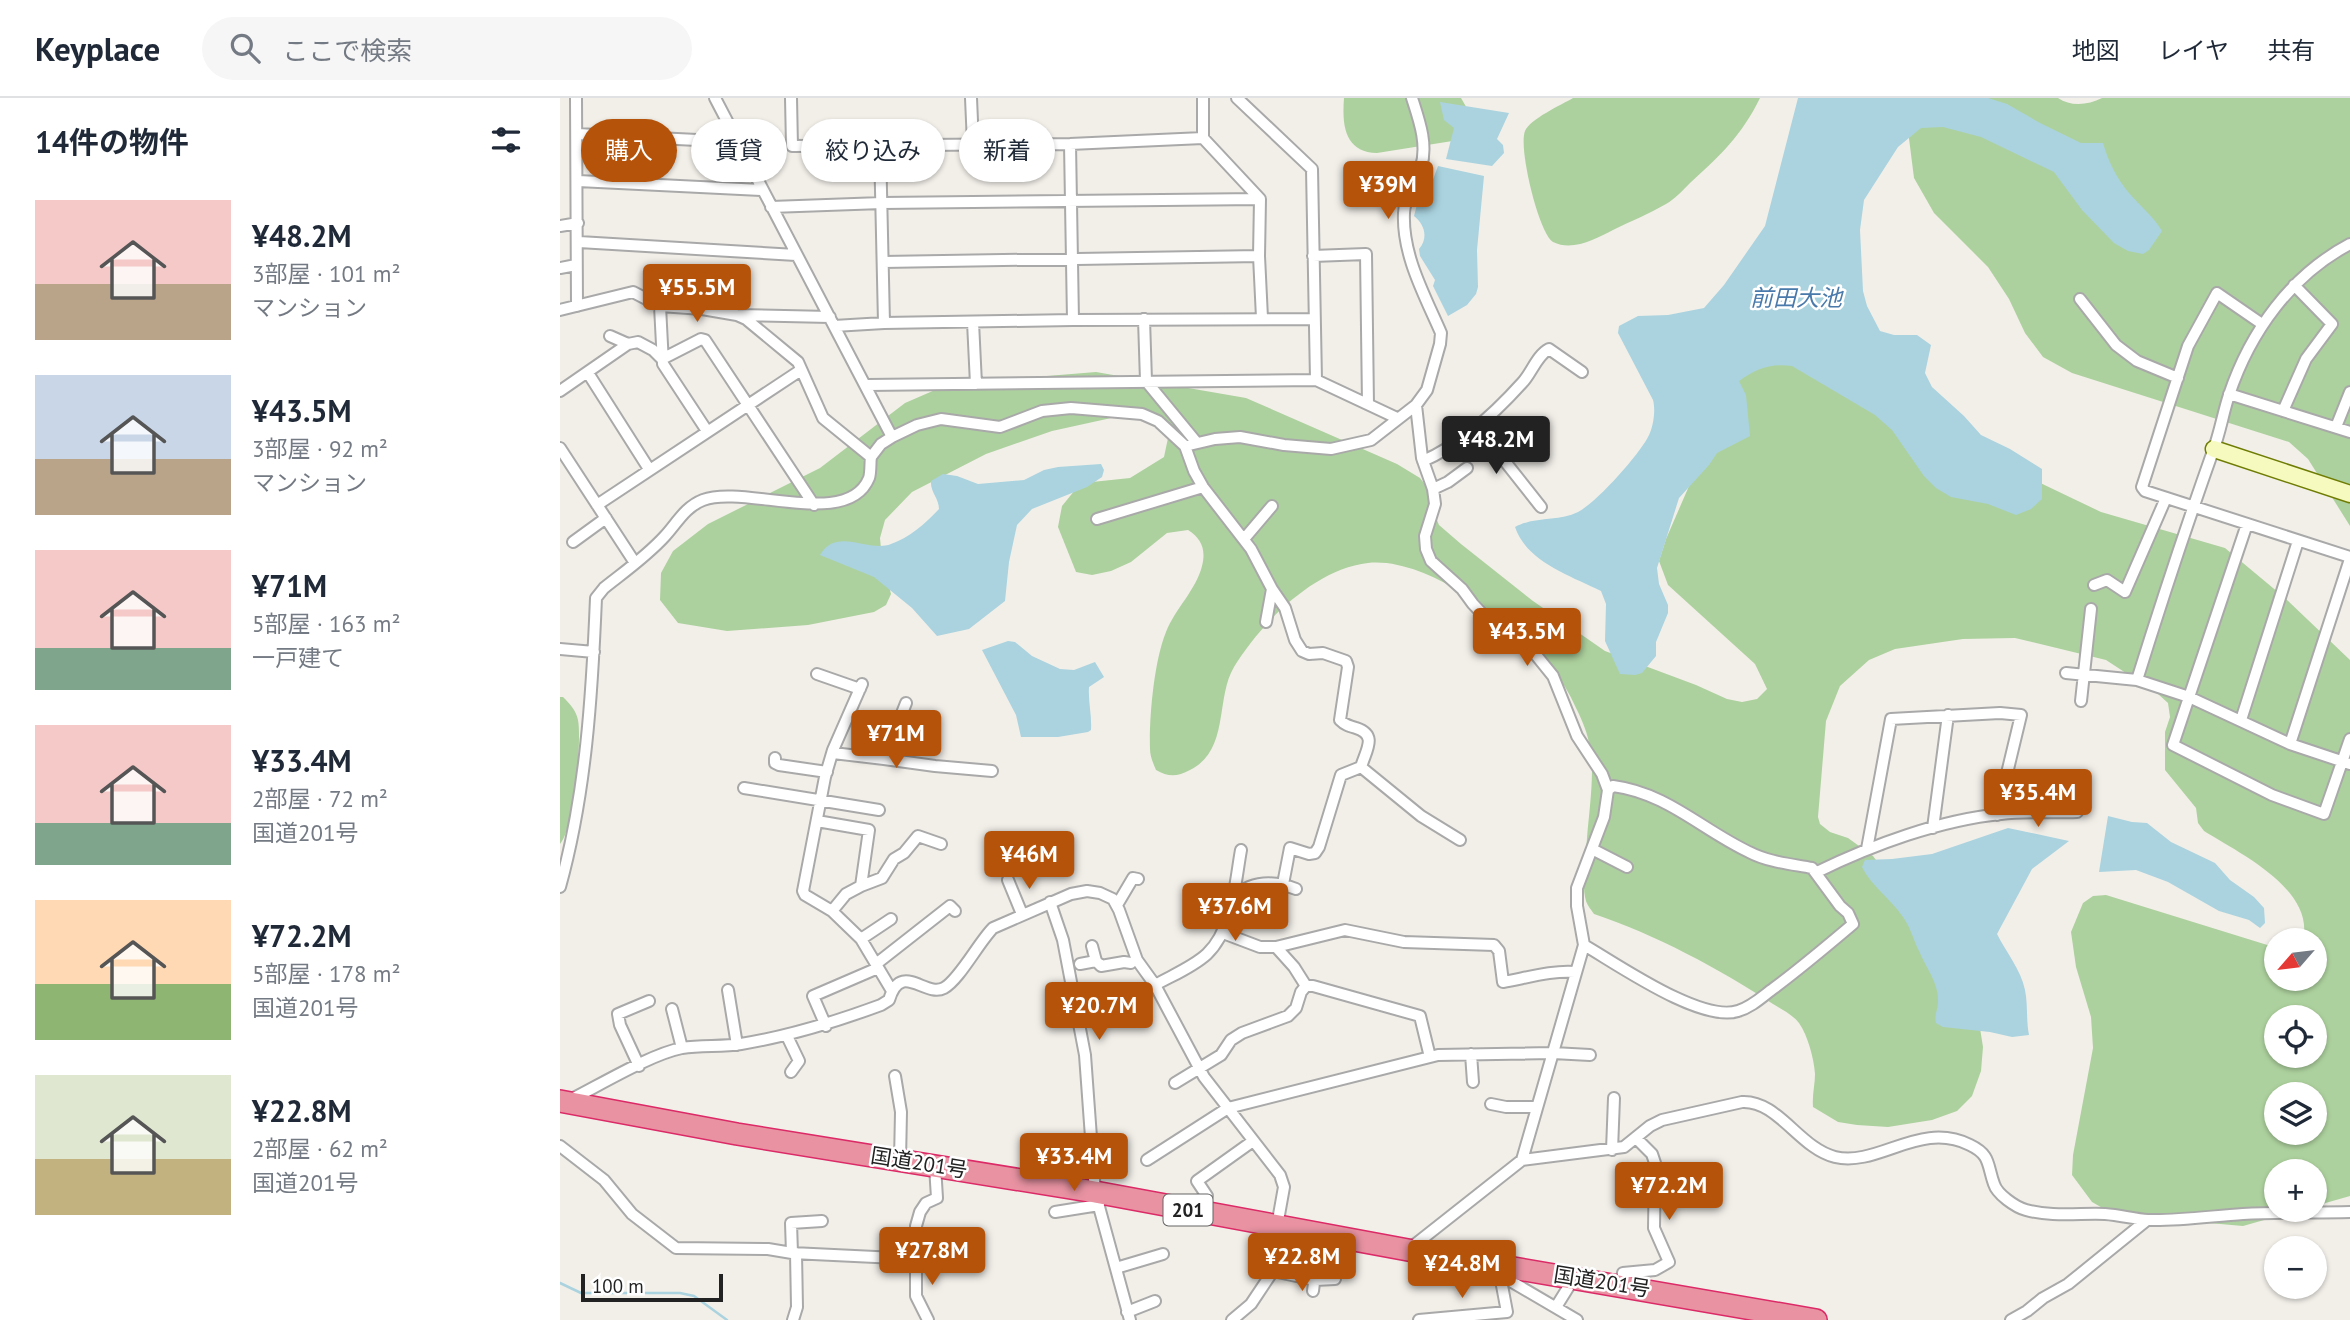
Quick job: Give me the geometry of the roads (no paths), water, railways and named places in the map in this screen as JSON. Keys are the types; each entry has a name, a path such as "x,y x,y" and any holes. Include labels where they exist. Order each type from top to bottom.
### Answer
{"highway":[{"name":"国道201号","path":"564,1101 935,1166 1097,1199 1201,1212 1816,1320"}],"street":[{"path":"576,98 578,306"},
{"path":"715,98 726,119"},
{"path":"791,98 792,146 801,146"},
{"path":"971,98 972,119"},
{"path":"1203,98 1203,138 1261,199 1259,256 1262,318"},
{"path":"1237,98 1312,169 1316,380"},
{"path":"1191,445 1240,437 1284,445 1331,449 1371,440 1416,405 1427,390 1441,333 1408,250 1404,222 1404,209 1422,166 1423,135 1412,98"},
{"path":"577,134 691,140"},
{"path":"1055,144 1203,138"},
{"path":"1070,144 1073,320"},
{"path":"578,181 761,190"},
{"path":"757,182 867,385 892,437"},
{"path":"881,182 884,323"},
{"path":"771,207 882,203 1261,199"},
{"path":"560,226 578,223"},
{"path":"579,242 796,254"},
{"path":"2137,680 2214,449 2229,394 2244,357 2262,324 2294,285 2350,244"},
{"path":"1312,256 1366,254 1368,404"},
{"path":"883,262 1259,256"},
{"path":"560,268 576,265"},
{"path":"2283,411 2305,359 2332,324 2294,285"},
{"path":"560,310 633,292 660,306 737,315 832,321 884,323 1313,319"},
{"path":"2262,324 2217,293 2188,346 2141,487 2144,491 2350,558 2290,744"},
{"path":"2080,299 2116,345 2137,361 2178,378"},
{"path":"660,306 663,364 707,431"},
{"path":"737,315 797,362 822,418 871,457"},
{"path":"1144,319 1146,381 1191,445 1203,487 1244,539 1285,608 1294,640 1302,651 1309,654 1323,653 1346,661 1348,667 1340,720 1369,735 1370,740 1361,767 1341,775 1319,847 1315,853 1309,854 1290,848 1283,884"},
{"path":"973,322 976,384"},
{"path":"610,336 628,344"},
{"path":"662,359 705,340 814,505"},
{"path":"560,391 628,344 638,342 653,350 662,359"},
{"path":"1423,461 1436,456 1479,424 1530,375 1544,351 1549,349 1555,352 1582,372"},
{"path":"597,505 801,370"},
{"path":"588,373 649,469"},
{"path":"867,385 1316,380 1397,418"},
{"path":"2336,427 2350,392"},
{"path":"2229,394 2350,432"},
{"path":"1416,405 1423,461 1433,489 1435,504 1425,536 1431,561 1462,589 1489,621 1536,655 1553,676 1577,736 1602,774 1608,790 1604,817 1577,888 1577,906 1584,944 1522,1160"},
{"path":"560,887 571,846 588,742 596,598 604,588 664,537 688,508 704,499 733,496 814,505 848,498 861,490 869,477 871,457 881,444 917,425 941,419 1000,427 1042,411 1072,408 1142,414 1158,421 1191,445"},
{"path":"1479,424 1541,507"},
{"path":"560,449 635,563"},
{"path":"2214,449 2350,494"},
{"path":"1433,489 1467,468"},
{"path":"1097,519 1203,487"},
{"path":"2094,585 2107,580 2125,592 2166,498"},
{"path":"1244,539 1272,506"},
{"path":"573,542 606,518"},
{"path":"2247,524 2173,745 2272,795 2324,814 2346,762 2350,738"},
{"path":"2241,720 2298,541"},
{"path":"1266,621 1272,589"},
{"path":"2081,701 2091,609"},
{"path":"560,649 594,652"},
{"path":"2066,673 2137,680 2189,696 2290,744 2346,762"},
{"path":"817,674 861,687 827,772 803,891 805,895 832,911 861,939 892,991"},
{"path":"884,759 906,703"},
{"path":"1867,849 1891,719 2000,713 2021,715 1997,814"},
{"path":"1933,828 1948,716"},
{"path":"833,753 992,771"},
{"path":"775,758 775,763 779,765 827,772"},
{"path":"1361,767 1421,816 1460,840"},
{"path":"1584,944 1660,990 1698,1007 1715,1013 1736,1012 1782,983 1853,924 1848,913 1812,868 1771,860 1748,852 1652,795 1613,786 1608,790"},
{"path":"744,788 879,810"},
{"path":"860,829 863,808"},
{"path":"1817,872 1867,849 1968,819 1997,814 2077,812"},
{"path":"817,821 869,830 861,886"},
{"path":"832,911 846,894 882,878 894,859 904,853 918,836 941,844"},
{"path":"1592,849 1628,867"},
{"path":"1156,985 1196,963 1209,952 1223,933 1241,850"},
{"path":"1117,905 1133,878 1138,879"},
{"path":"1007,880 1022,914"},
{"path":"1232,898 1253,884 1283,884 1296,889"},
{"path":"564,1101 682,1048 737,1045 826,1026 881,1005 889,1000 892,991 909,980 936,989 944,988 968,962 993,928 1050,902 1087,891 1100,893 1113,899 1117,905 1137,960 1156,985 1199,1069 1280,1175 1284,1187 1273,1271 1251,1304 1232,1320"},
{"path":"1050,902 1063,940 1085,1055 1097,1199 1129,1316 1155,1301"},
{"path":"826,1026 813,996 877,966 950,906"},
{"path":"861,939 891,919"},
{"path":"1223,933 1260,947 1276,947 1345,930 1404,942 1494,945 1499,951 1503,982 1542,976 1558,970 1575,972"},
{"path":"1132,945 1126,951 1131,963 1139,974 1146,972"},
{"path":"1092,946 1096,961 1101,966 1131,963"},
{"path":"1276,947 1307,986 1415,1013 1422,1020 1430,1057"},
{"path":"1080,964 1096,961"},
{"path":"1175,1083 1221,1055 1231,1040 1242,1033 1288,1016 1296,1008 1301,992 1307,986"},
{"path":"727,990 737,1045"},
{"path":"639,1066 620,1025 618,1014 649,1001"},
{"path":"672,1009 682,1048"},
{"path":"787,1036 799,1061 791,1072"},
{"path":"1471,1054 1473,1082"},
{"path":"1146,1160 1228,1108 1430,1057 1471,1054 1590,1055"},
{"path":"895,1076 901,1112 900,1160"},
{"path":"1612,1150 1614,1098"},
{"path":"1408,1250 1522,1160 1624,1147 1662,1120 1755,1101 1766,1107 1816,1150 1838,1158 1864,1156 1936,1137 1961,1141 1981,1152 1989,1161 1994,1185 2000,1193 2023,1209 2040,1213 2109,1214 2147,1220 2265,1213 2348,1214"},
{"path":"1491,1104 1537,1107"},
{"path":"1622,1286 1623,1273 1654,1270 1669,1262 1654,1228 1655,1163 1652,1154 1636,1138"},
{"path":"1201,1212 1207,1196 1197,1181 1253,1141"},
{"path":"560,1146 604,1180 632,1214 676,1248 768,1250 917,1259"},
{"path":"928,1320 916,1296 916,1226 926,1203 937,1198 935,1166"},
{"path":"1055,1212 1097,1199"},
{"path":"2011,1320 2068,1284 2147,1220"},
{"path":"793,1320 797,1307 791,1223 822,1221"},
{"path":"1314,1285 1320,1234"},
{"path":"1116,1268 1163,1254"},
{"path":"1474,1261 1577,1320"},
{"path":"1273,1271 1314,1285 1335,1279"},
{"path":"1419,1320 1507,1312 1500,1275"},
{"path":"1556,1307 1574,1278"}],"water":[{"name":"前田大池","path":"1798,98 1988,98 2007,104 2081,143 2103,143 2121,182 2162,231 2143,254 2128,251 2114,243 2082,210 2054,172 1981,137 1943,127 1921,128 1898,147 1864,200 1860,230 1863,291 1867,306 1880,331 1894,335 1917,335 1931,345 1925,373 1932,387 1981,435 2042,469 2042,499 2031,509 2016,515 1988,504 1951,497 1936,488 1924,476 1892,430 1875,415 1792,366 1777,365 1757,370 1739,381 1746,395 1750,436 1717,453 1679,498 1657,568 1668,613 1656,642 1656,656 1642,673 1620,674 1605,641 1606,604 1601,591 1539,558 1529,550 1515,527 1530,521 1563,517 1586,507 1626,467 1643,445 1653,424 1653,400 1618,333 1619,326 1638,316 1668,315 1704,308 1724,285 1765,226"},
{"path":"1440,102 1509,113 1497,139 1503,145 1504,153 1492,166 1446,159 1454,128 1444,120"},
{"path":"1438,166 1484,176 1477,250 1478,287 1467,305 1448,316 1433,286 1435,280 1420,256 1424,231 1414,216 1420,193 1431,185"},
{"path":"1101,464 1104,470 1102,477 1087,487 1032,509 1017,525 1009,562 1005,601 969,629 937,636 912,608 874,577 820,555 835,542 882,546 911,534 939,509 931,481 943,474 978,484 1024,480 1044,470 1058,467"},
{"path":"1008,641 1015,642 1032,656 1060,669 1074,670 1095,662 1104,677 1089,687 1091,730 1058,737 1021,737 1016,715 982,650"},
{"path":"2108,816 2147,823 2171,842 2215,863 2230,880 2254,897 2264,908 2265,923 2260,928 2249,920 2219,911 2168,882 2136,870 2099,872"},
{"path":"2008,828 2069,841 2032,869 1997,934 2023,983 2029,1035 2012,1037 1943,1027 1936,1023 1938,995 1934,982 1908,925 1862,867 1865,860 1932,854"}],"waterway":[{"path":"560,1283 581,1293 680,1293 694,1296 727,1320"}]}
